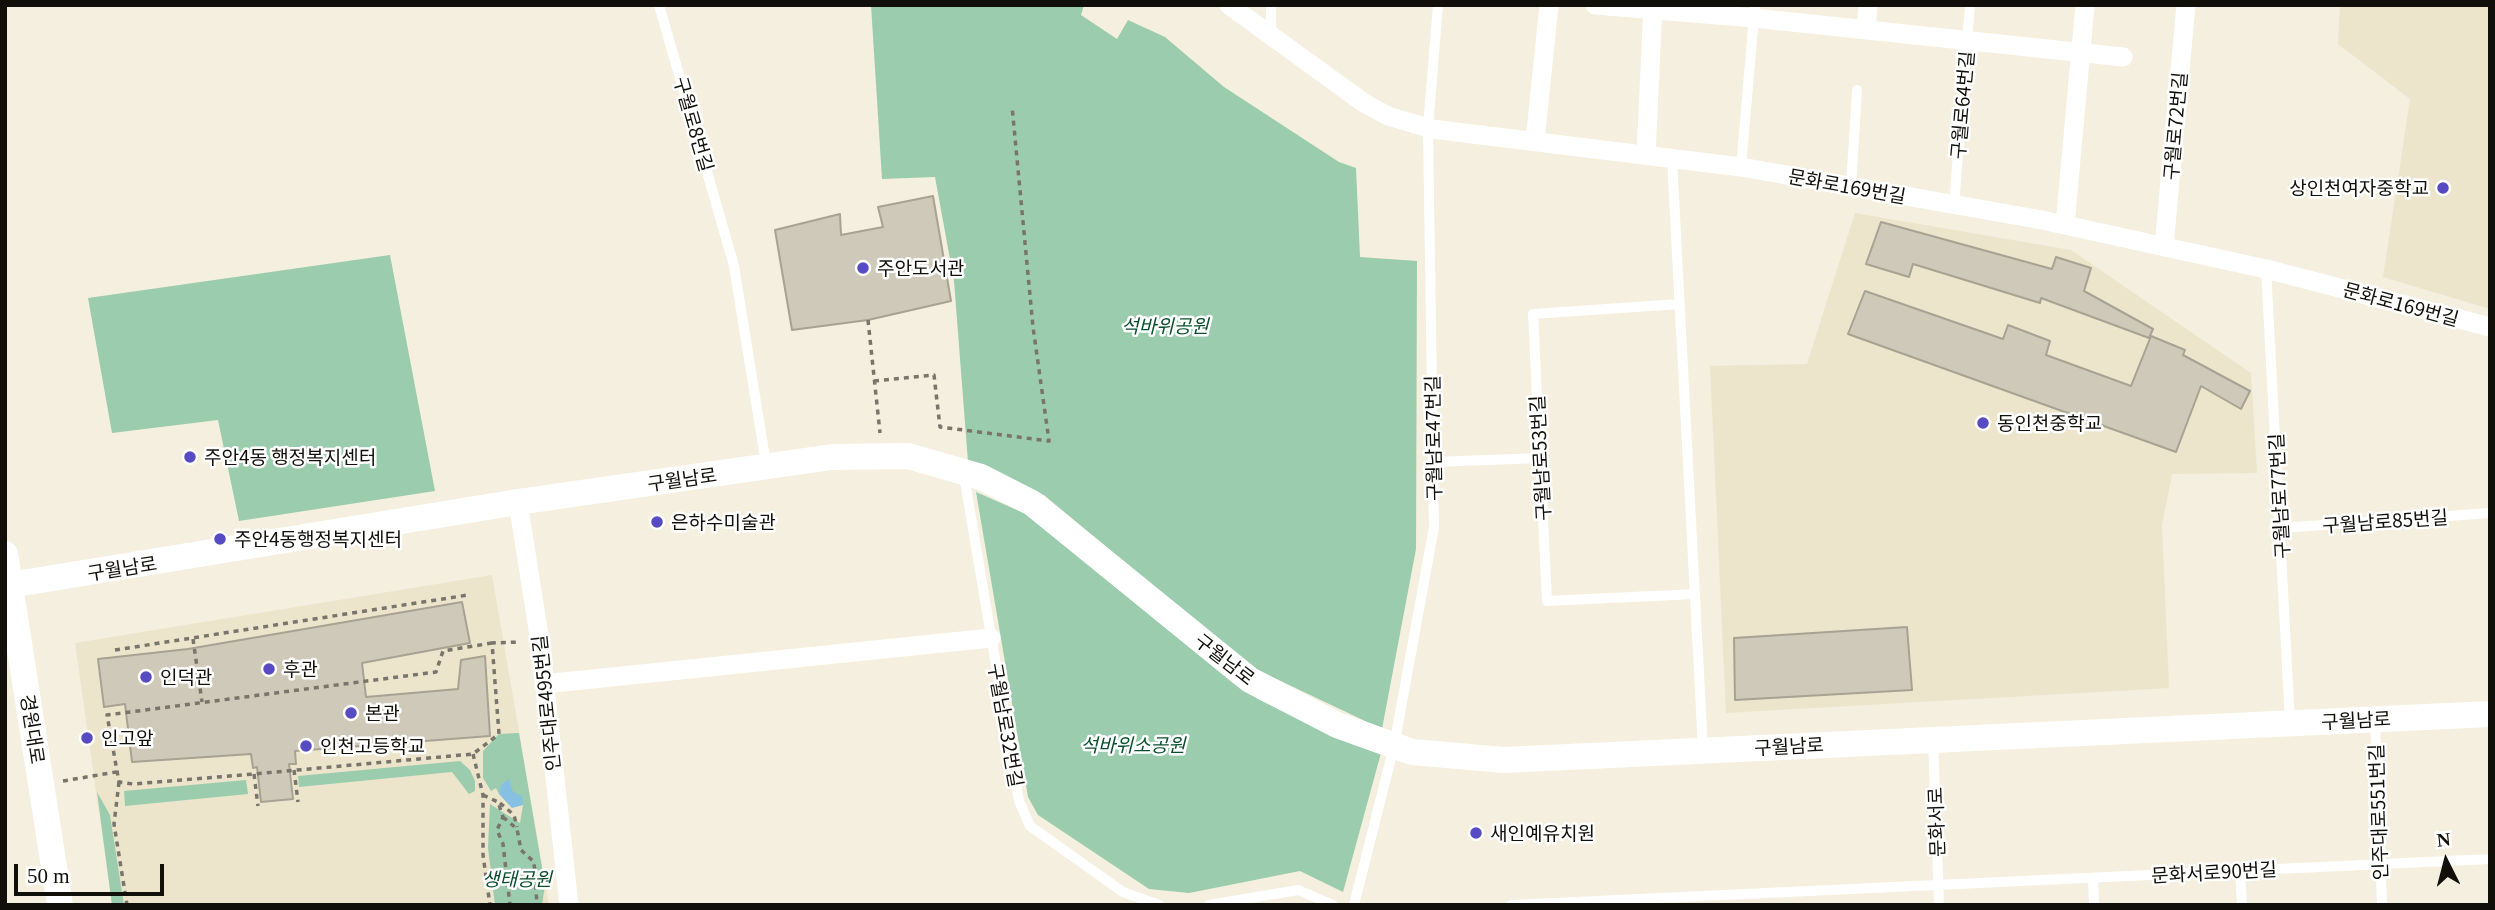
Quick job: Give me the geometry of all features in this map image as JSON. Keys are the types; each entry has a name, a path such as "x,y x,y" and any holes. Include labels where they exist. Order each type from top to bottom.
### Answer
{"street":[{"name":"문화로169번길","path":"1229,5 1364,103 1388,116 1428,127 1741,167 2065,225 2266,269 2490,327"},
{"path":"1535,141 1549,5"},
{"path":"1595,5 1755,12 1866,30 2123,57"},
{"path":"1866,30 1868,5"},
{"path":"2065,225 2085,5"},
{"name":"구월로72번길","path":"2164,247 2186,5"},
{"path":"1646,155 1653,8"},
{"name":"구월남로","path":"8,585 518,502 832,457 908,456 964,472 1032,503 1250,680 1337,725 1412,752 1504,760 2490,713"},
{"name":"인주대로495번길","path":"518,502 540,642 569,905"},
{"name":"경원대로","path":"5,554 60,905"},
{"path":"544,684 991,638"}],"lane":[{"name":"구월로8번길","path":"659,5 728,242 740,298 767,468"},
{"path":"1271,5 1271,36"},
{"name":"구월남로47번길","path":"1354,905 1394,746 1434,527 1428,127 1438,5"},
{"name":"구월로64번길","path":"1954,205 1970,5"},
{"path":"1741,167 1755,12"},
{"path":"1851,186 1857,90"},
{"path":"1672,159 1703,750"},
{"name":"구월남로77번길","path":"2266,269 2290,723"},
{"name":"구월남로53번길","path":"1679,304 1533,314 1547,601 1695,594"},
{"path":"1433,462 1540,458"},
{"name":"구월남로32번길","path":"964,472 1019,801 1030,826 1123,892 1159,905"},
{"name":"구월남로85번길","path":"2281,528 2490,513"},
{"name":"인주대로551번길","path":"2375,719 2382,905"},
{"name":"문화서로","path":"1933,740 1939,905"},
{"name":"문화서로90번길","path":"1511,905 2490,859"},
{"path":"2241,871 2242,905"},
{"path":"2093,878 2094,905"},
{"path":"1209,905 1298,890 1333,905"}],"path":[{"path":"874,381 934,375 940,427 1049,441 1033,327 1012,106"},
{"path":"868,320 883,456"},
{"path":"116,650 468,594"},
{"path":"193,639 202,703"},
{"path":"127,905 114,824 119,782 107,715 436,672 443,651 492,643 540,642"},
{"path":"119,782 133,784 254,775 473,754 499,734 492,643"},
{"path":"473,754 483,795 483,855 490,905"},
{"path":"294,770 298,802"},
{"path":"41,785 117,772"},
{"path":"254,775 258,806"},
{"path":"483,795 498,802 514,815 521,850 534,862 537,905"},
{"path":"498,802 503,817 517,829"},
{"path":"503,817 497,830 503,844 510,905"}],"shaded area":[{"name":"상인천여자중학교","path":"2340,5 2490,5 2490,309 2383,277 2410,99 2338,44"},
{"name":"동인천중학교","path":"1855,213 2071,250 2251,373 2257,473 2172,474 2162,525 2169,688 1726,713 1710,366 1807,364"},
{"name":"인천고등학교","path":"492,575 549,905 112,905 75,643"}],"green space":[{"name":"석바위공원","path":"871,5 1084,5 1081,15 1117,39 1128,20 1165,37 1224,87 1339,162 1356,168 1360,257 1417,261 1416,549 1382,729 1249,666 1044,495 968,462 954,281 935,177 882,179"},
{"path":"390,255 435,491 239,521 218,420 112,433 88,298"},
{"name":"석바위소공원","path":"976,492 1026,514 1233,683 1258,699 1342,740 1381,753 1343,892 1300,871 1189,893 1149,889 1038,815 1028,797"},
{"name":"생태공원","path":"519,733 545,885 542,905 495,905 488,848 490,804 520,823 523,805 502,785 499,794 496,788 491,791 483,778 483,751 499,734"},
{"path":"460,761 470,770 475,781 475,791 469,794 452,772 299,787 298,776"},
{"path":"246,780 248,794 125,806 124,791"},
{"path":"97,792 110,815 124,905 112,905"}],"water":[{"path":"509,779 513,792 522,796 523,805 512,808 499,794 501,785"}],"building":[{"name":"주안도서관","path":"933,196 951,301 868,320 792,330 775,230 840,214 841,235 883,227 878,207"},
{"path":"1881,222 2052,269 2056,257 2091,268 2084,291 2153,329 2149,338 2041,298 2040,303 1913,264 1909,277 1866,264"},
{"path":"1865,291 2003,339 2008,325 2050,341 2046,355 2131,386 2151,336 2185,350 2183,355 2250,391 2241,409 2201,386 2176,452 1848,334"},
{"path":"462,602 470,643 362,663 366,697 458,689 461,660 485,656 490,736 295,751 296,764 289,764 293,799 261,802 257,767 253,768 251,754 132,762 125,704 104,707 98,659 188,649"},
{"path":"1907,627 1912,690 1735,700 1734,638"}],"place":[{"name":"상인천여자중학교","path":"2443,188"},
{"name":"주안도서관","path":"863,268"},
{"name":"동인천중학교","path":"1983,423"},
{"name":"주안4동 행정복지센터","path":"190,457"},
{"name":"은하수미술관","path":"657,522"},
{"name":"주안4동행정복지센터","path":"220,539"},
{"name":"후관","path":"269,669"},
{"name":"인덕관","path":"146,677"},
{"name":"본관","path":"351,713"},
{"name":"인고앞","path":"87,738"},
{"name":"인천고등학교","path":"306,746"},
{"name":"새인예유치원","path":"1476,833"}]}
